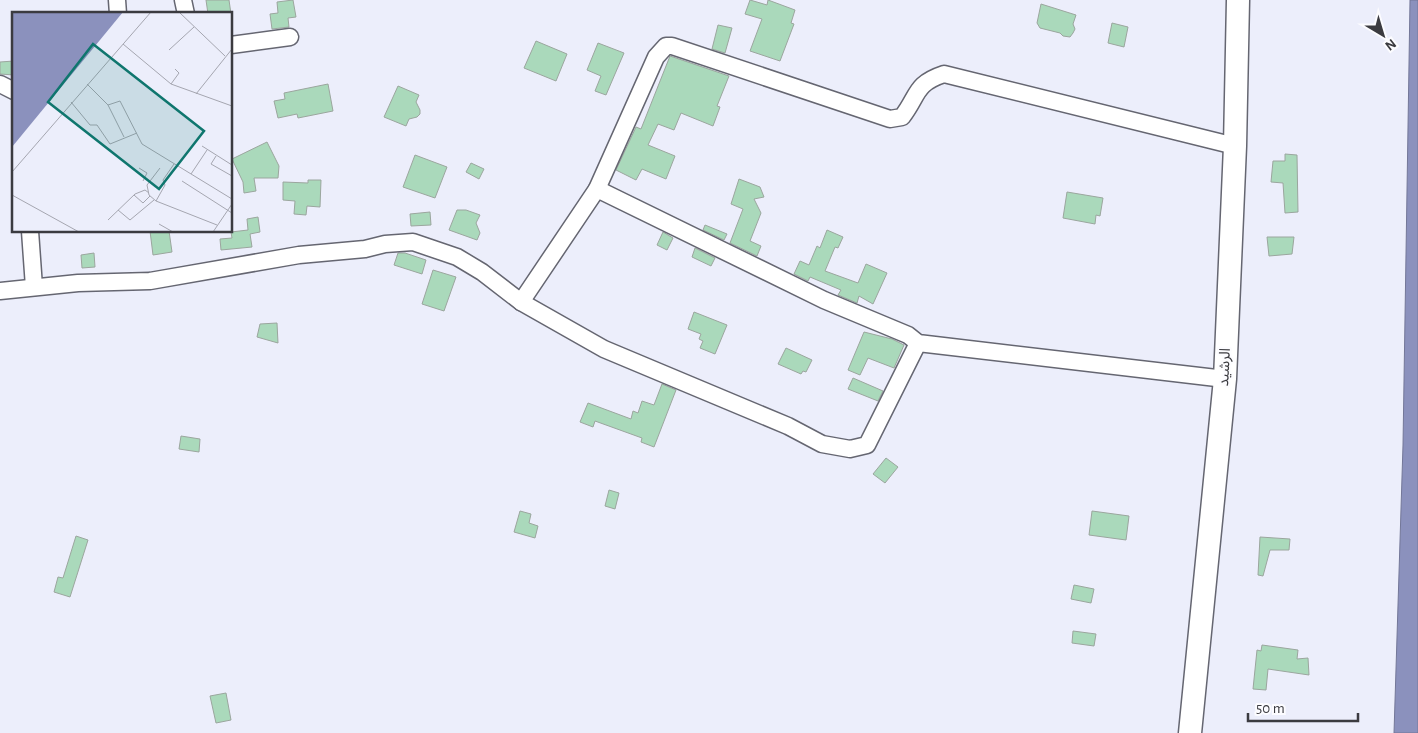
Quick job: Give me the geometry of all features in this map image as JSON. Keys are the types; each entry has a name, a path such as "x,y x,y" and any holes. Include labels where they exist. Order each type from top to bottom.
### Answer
{"main road":[{"name":"الرشيد","path":"1190,733 1224,379 1235,146 1238,0"}],"street":[{"path":"232,45 290,37"},
{"path":"520,302 597,189 656,57 666,46 672,46 890,120 902,117 916,91 924,83 944,74 1235,146"},
{"path":"0,84 12,90"},
{"path":"597,189 824,300 908,336 918,343 1224,379"},
{"path":"30,232 34,286"},
{"path":"0,291 34,286 150,281 299,255 365,250 385,244 413,242 457,257 482,272 520,302 604,350 788,426 822,444 850,449 867,445 918,343"}],"water":[{"path":"1410,0 1418,0 1418,733 1394,733 1403,445"}],"building":[{"path":"206,0 229,0 231,12 208,12"},
{"path":"293,0 296,17 288,18 289,27 272,29 270,14 278,13 277,2"},
{"path":"750,0 767,5 768,0 795,10 791,23 794,24 780,61 750,51 762,19 745,14"},
{"path":"1041,4 1076,15 1073,24 1075,29 1070,37 1040,28 1037,23"},
{"path":"1112,23 1128,27 1124,47 1108,43"},
{"path":"718,25 732,28 725,53 712,49"},
{"path":"536,41 567,54 556,81 524,68"},
{"path":"598,43 624,53 606,95 595,91 601,76 587,70"},
{"path":"670,56 729,76 717,106 720,107 713,126 681,113 674,130 658,124 648,145 675,156 666,179 642,169 636,180 616,170 636,127 641,129"},
{"path":"12,61 12,75 0,74 0,62"},
{"path":"328,84 333,111 298,118 297,114 278,118 274,101 285,99 284,93"},
{"path":"398,86 419,95 416,102 420,114 409,119 406,126 384,117"},
{"path":"267,142 279,166 278,178 254,178 256,191 244,193 243,182 232,159"},
{"path":"1285,154 1297,155 1298,212 1285,213 1283,183 1271,182 1273,161 1285,161"},
{"path":"415,155 447,167 435,198 403,187"},
{"path":"471,163 484,169 479,179 466,172"},
{"path":"739,179 760,187 764,197 754,199 761,213 750,241 761,246 757,256 730,243 743,209 731,204"},
{"path":"308,180 321,180 320,207 307,206 306,215 294,214 295,201 283,200 283,182 308,183"},
{"path":"1067,192 1103,198 1100,216 1096,215 1095,224 1063,218"},
{"path":"457,210 466,210 480,215 476,223 480,233 477,240 449,230"},
{"path":"430,212 431,225 411,226 410,214"},
{"path":"258,217 260,232 250,234 252,247 221,250 220,239 232,238 231,232 248,230 247,219"},
{"path":"705,225 727,234 724,240 703,230"},
{"path":"827,230 843,237 838,248 835,247 825,271 858,283 866,264 887,273 873,304 859,296 857,303 838,295 841,290 810,277 808,281 794,274 800,261 809,265 817,246 820,248"},
{"path":"150,232 169,232 172,252 153,255"},
{"path":"663,232 673,238 667,250 657,245"},
{"path":"1267,237 1294,237 1292,254 1269,256"},
{"path":"695,248 715,258 711,266 692,257"},
{"path":"94,253 95,267 82,268 81,255"},
{"path":"398,253 405,253 426,260 422,274 394,265"},
{"path":"433,270 456,277 444,311 422,304"},
{"path":"694,312 727,325 715,354 700,348 703,341 699,339 701,334 688,329"},
{"path":"277,323 278,343 257,337 260,324"},
{"path":"864,332 892,339 904,345 894,368 868,358 860,375 848,370"},
{"path":"786,348 812,360 806,372 803,371 801,374 778,364"},
{"path":"853,378 883,391 878,401 848,389"},
{"path":"662,384 676,390 654,447 641,442 642,438 595,421 593,427 580,422 588,403 631,419 633,411 638,413 642,401 654,405"},
{"path":"181,436 200,439 199,452 179,449"},
{"path":"886,458 898,467 885,483 873,474"},
{"path":"609,490 619,493 615,509 605,506"},
{"path":"520,511 531,514 529,523 538,526 535,538 514,532"},
{"path":"1092,511 1129,516 1126,540 1089,535"},
{"path":"76,536 88,540 70,597 54,592 58,577 63,578"},
{"path":"1260,537 1290,539 1289,550 1270,550 1263,576 1258,575"},
{"path":"1074,585 1094,589 1091,603 1071,599"},
{"path":"1073,631 1096,634 1094,646 1072,643"},
{"path":"1262,645 1298,650 1297,659 1308,658 1309,675 1268,669 1266,690 1253,689 1257,650 1261,651"},
{"path":"226,693 231,720 216,723 210,696"}]}
